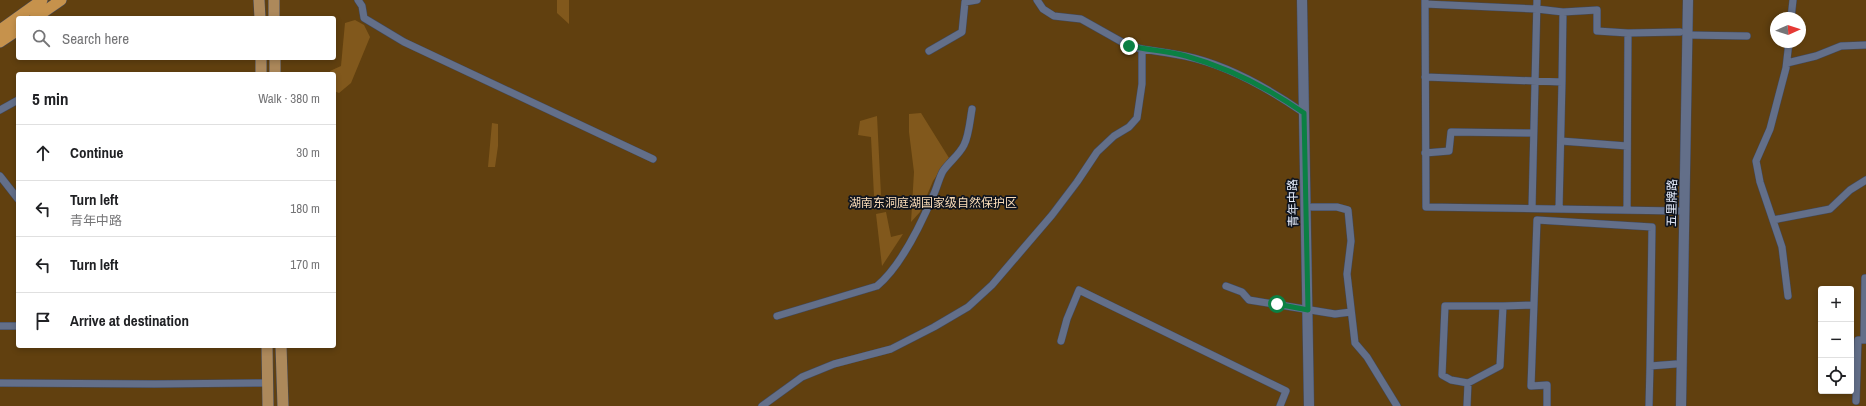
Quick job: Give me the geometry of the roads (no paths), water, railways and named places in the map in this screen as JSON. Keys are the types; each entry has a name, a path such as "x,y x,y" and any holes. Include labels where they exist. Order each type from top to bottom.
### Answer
{"highway":[{"path":"20,16 42,0"},
{"path":"38,16 61,0"},
{"path":"0,30 16,19"},
{"path":"0,42 16,31"}],"main road":[{"path":"260,0 260,16"},
{"path":"274,0 274,16"},
{"name":"青年中路","path":"1302,0 1304,113 1311,310 1309,406"},
{"path":"1309,0 1312,207 1311,310 1315,406"},
{"name":"五里牌路","path":"1681,0 1684,34 1682,406"},
{"name":"五里牌路","path":"1675,406 1678,211 1684,34 1688,0"},
{"path":"261,60 261,72"},
{"path":"275,60 276,72"},
{"path":"267,348 268,406"},
{"path":"281,348 283,406"}],"street":[{"path":"358,0 362,6 364,18 404,42 653,159"},
{"path":"929,51 962,32 964,2 977,0"},
{"path":"1037,0 1043,9 1054,16 1081,19 1129,46 1186,56 1233,72 1274,92 1304,113"},
{"path":"1532,208 1537,0"},
{"path":"1792,12 1793,0"},
{"path":"1678,211 1426,206 1425,2 1563,12 1596,10 1597,31 1747,36"},
{"path":"1559,209 1563,12"},
{"path":"1627,210 1628,33"},
{"path":"1787,63 1816,56 1841,46 1866,45"},
{"path":"1788,48 1787,63 1770,129 1756,161 1760,182 1782,247 1788,296"},
{"path":"762,406 802,377 840,362 891,349 934,327 968,307 992,285 1052,215 1097,152 1114,136 1129,127 1137,118 1142,84 1142,49"},
{"path":"1425,77 1562,82"},
{"path":"0,110 16,101"},
{"path":"777,316 877,286 882,281 898,260 915,232 933,197 943,171 954,161 965,144 972,109"},
{"path":"1426,153 1449,151 1451,132 1533,133"},
{"path":"1561,141 1627,146"},
{"path":"0,176 16,196"},
{"path":"1773,220 1830,209 1850,190 1866,180"},
{"path":"1312,207 1336,207 1348,210 1351,241 1347,274 1355,342 1367,357 1397,406"},
{"path":"1546,406 1547,385 1531,386 1537,220 1652,227 1649,406"},
{"path":"1856,401 1858,340 1865,340 1865,278"},
{"path":"1226,286 1242,292 1249,300 1335,314 1351,312"},
{"path":"1061,341 1067,319 1079,290 1286,391 1280,406"},
{"path":"1504,306 1500,366 1468,383 1451,380 1442,375 1445,306 1534,305"},
{"path":"0,326 16,326"},
{"path":"1650,366 1676,364"},
{"path":"0,383 268,383"},
{"path":"1467,406 1468,383"}],"park label":[{"name":"湖南东洞庭湖国家级自然保护区","path":"933,203"}]}
